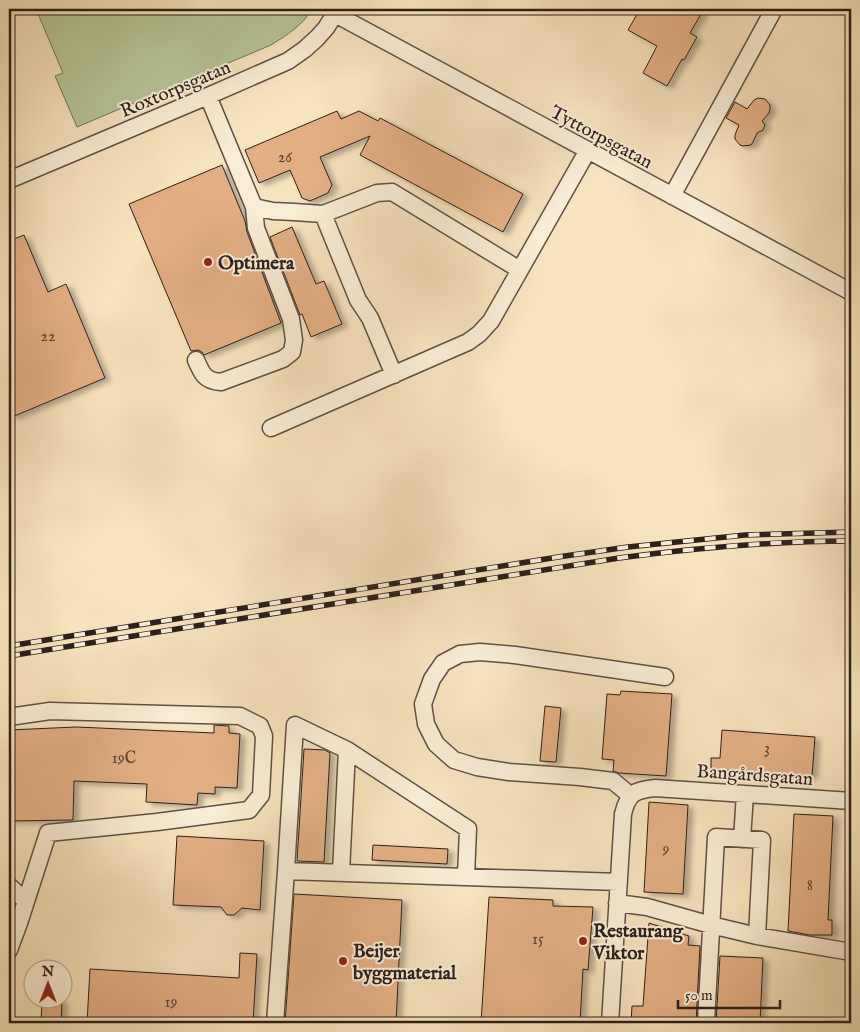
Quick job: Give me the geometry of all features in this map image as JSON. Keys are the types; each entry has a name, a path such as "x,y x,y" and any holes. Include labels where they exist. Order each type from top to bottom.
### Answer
{"street":[{"path":"672,196 774,9"},
{"name":"Tyttorpsgatan","path":"336,11 851,292"},
{"name":"Roxtorpsgatan","path":"9,180 288,61 317,38 326,28 336,11"},
{"path":"196,360 201,373 214,382 221,382 283,359 292,352 294,340 291,319 256,228 254,207 208,96"},
{"path":"271,428 468,342 479,334 491,321 588,150"},
{"path":"254,207 272,211 323,214 377,193 392,192 520,270"},
{"path":"323,214 358,300 370,318 394,375"},
{"path":"610,1023 623,814 630,796 614,781 509,772 477,767 454,760 436,744 426,724 423,704 432,679 444,663 460,654 489,652 665,677"},
{"path":"9,717 50,711 240,716 260,726 264,736 261,795 249,810 48,833 9,950"},
{"path":"275,1023 295,725 347,750 468,829 466,876"},
{"path":"341,872 347,750"},
{"name":"Bangårdsgatan","path":"630,796 642,789 655,788 851,801"},
{"path":"742,839 745,794"},
{"path":"706,1023 716,837 762,840 757,936"},
{"path":"286,871 619,882"},
{"path":"9,886 26,901"},
{"path":"617,903 647,907 757,936 851,952"}],"green space":[{"path":"36,9 312,9 299,25 271,45 77,127 55,76 63,73"}],"building":[{"path":"640,9 704,9 690,33 697,37 667,86 643,73 657,46 628,30"},
{"path":"758,98 765,99 770,105 769,113 762,121 765,125 763,130 757,133 751,145 740,145 735,139 739,125 726,118 735,102 747,109"},
{"path":"337,111 341,119 359,111 378,121 380,118 523,194 503,232 360,155 370,136 320,157 332,185 328,193 310,201 302,198 290,170 259,183 245,150"},
{"name":"Optimera","path":"222,165 245,221 247,232 281,323 204,355 198,350 191,351 129,204"},
{"path":"292,227 316,284 324,281 342,324 311,337 302,314 300,315 270,237"},
{"path":"24,235 48,292 66,284 105,378 12,417 9,409 9,241"},
{"path":"621,691 672,694 666,776 619,773 613,771 614,760 602,759 607,694 620,695"},
{"path":"545,706 561,708 556,762 540,761"},
{"path":"214,725 229,726 229,733 240,734 237,788 215,787 215,794 198,793 197,805 146,802 147,784 74,781 73,820 9,821 9,730 76,727 214,733"},
{"path":"722,730 815,737 812,776 711,769 711,758 720,758"},
{"path":"304,749 325,750 330,753 324,862 297,861"},
{"path":"649,802 688,805 683,894 644,892"},
{"path":"794,814 833,816 828,920 832,920 832,935 810,935 788,931"},
{"path":"177,836 264,841 260,910 242,908 234,915 227,915 221,907 173,905"},
{"path":"373,845 448,849 447,864 372,860"},
{"name":"Beijer byggmaterial","path":"294,894 402,900 396,1023 285,1023"},
{"path":"489,897 553,900 553,906 593,907 588,970 583,969 580,1023 481,1023"},
{"path":"649,923 689,936 688,945 700,946 696,1023 631,1023 632,1006 643,1006"},
{"path":"240,953 257,954 253,1023 87,1023 90,969 239,978"},
{"path":"720,956 763,958 760,1023 716,1023"},
{"path":"42,1010 62,1010 61,1023 41,1023"}],"railway":[{"path":"9,646 628,547 745,535 851,532"},
{"path":"9,656 619,558 735,546 851,541"}],"place":[{"name":"Optimera","path":"208,262"},
{"name":"Restaurang Viktor","path":"583,941"},
{"name":"Beijer byggmaterial","path":"343,961"}]}
